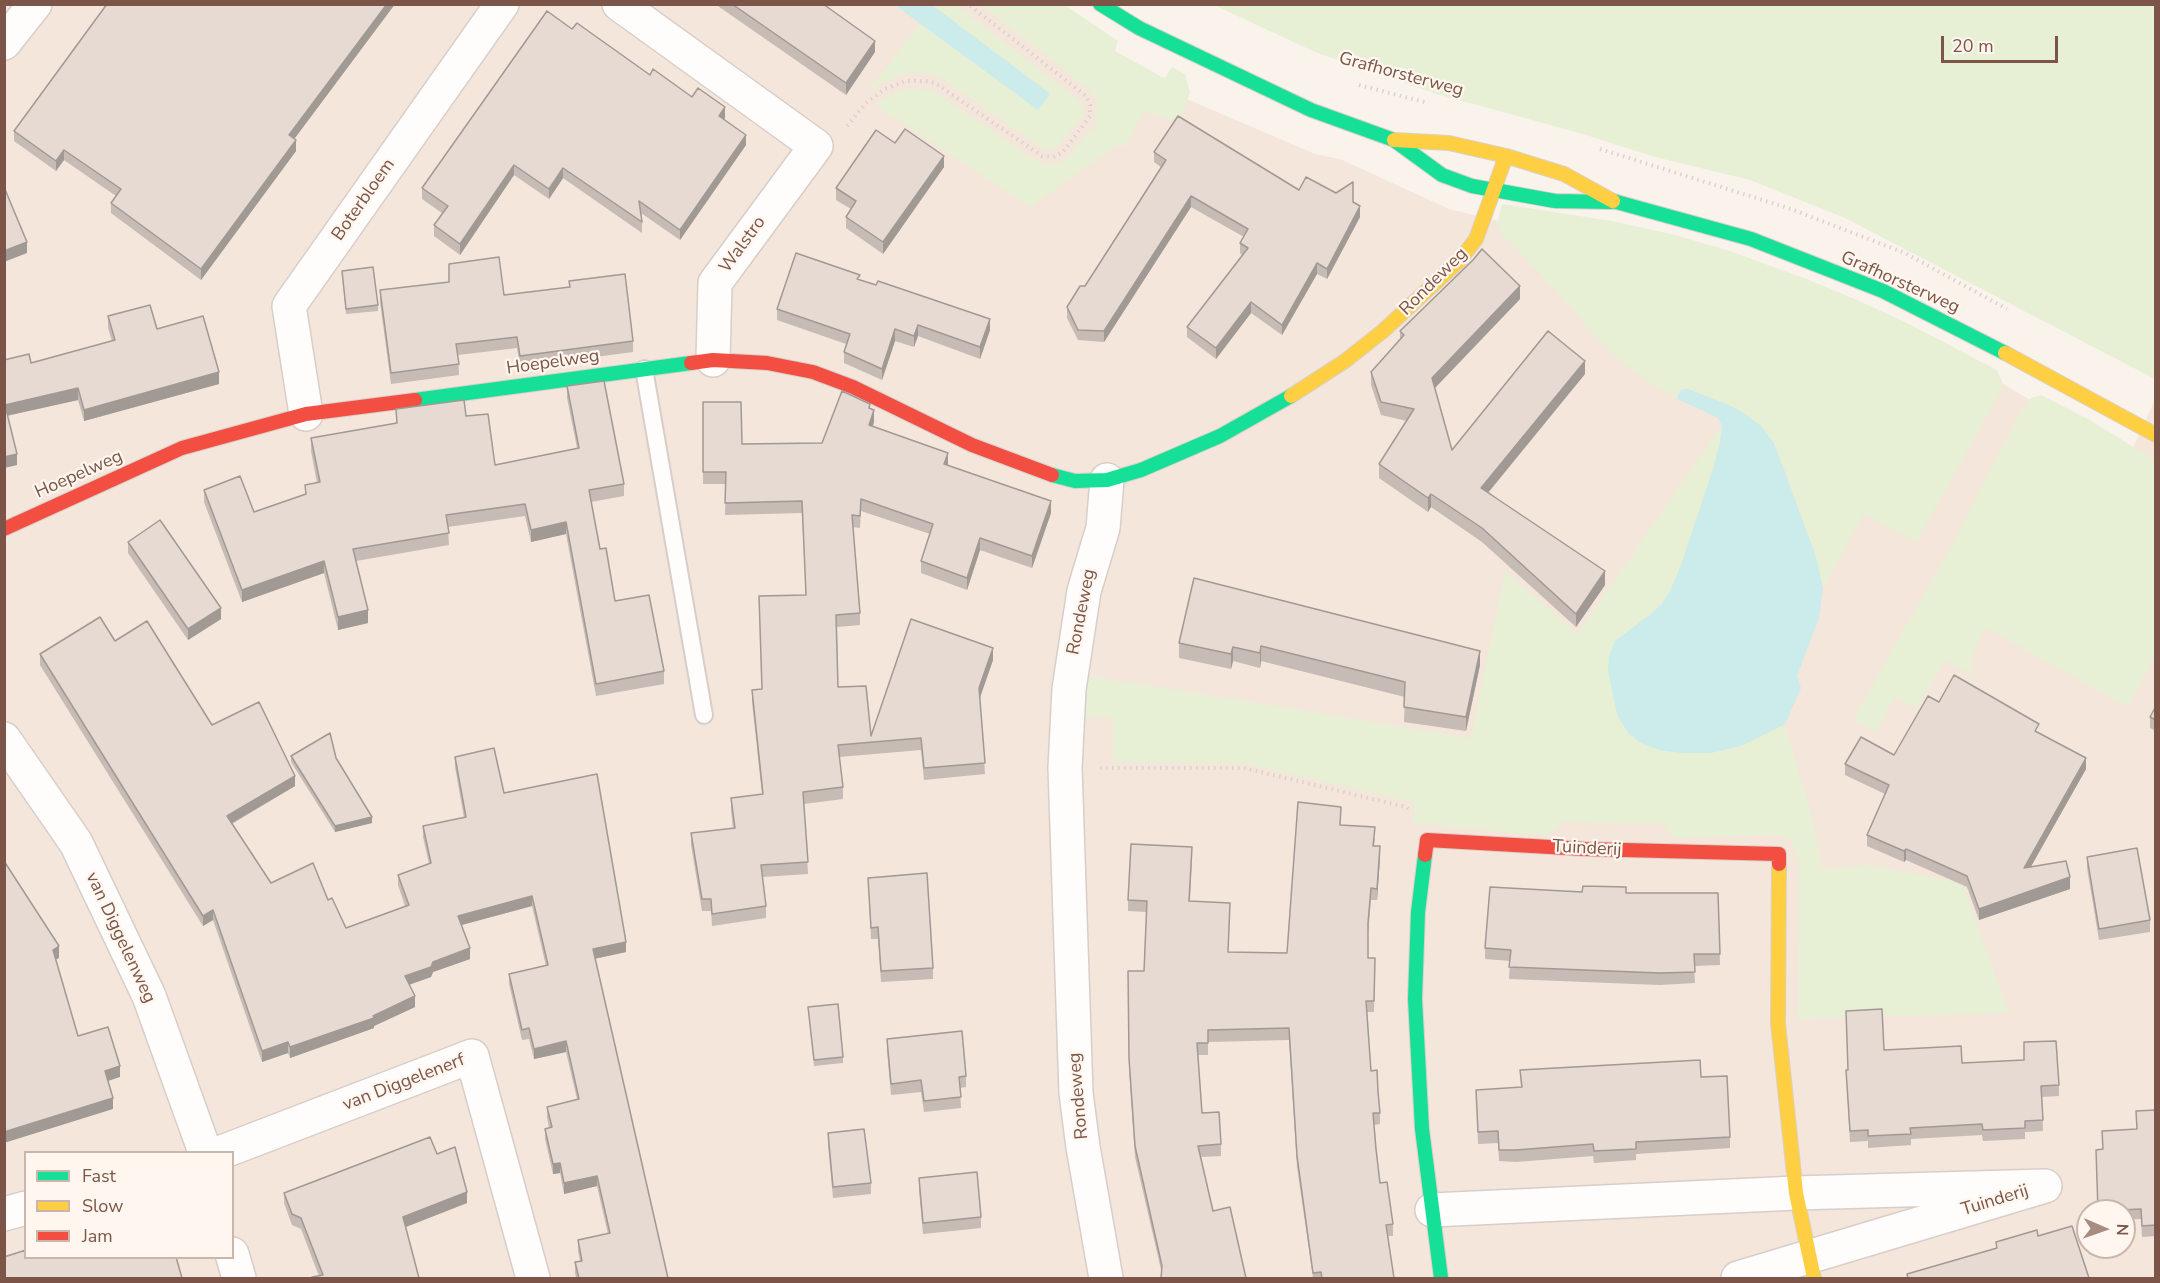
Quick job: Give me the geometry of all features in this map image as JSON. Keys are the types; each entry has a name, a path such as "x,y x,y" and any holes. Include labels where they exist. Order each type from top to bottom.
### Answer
{"street":[{"path":"4,43 35,4"},
{"name":"Boterbloem","path":"306,414 289,306 502,4"},
{"path":"619,4 816,146"},
{"name":"Grafhorsterweg","path":"1100,4 1139,28 1300,105 1394,140 1442,175 1472,186 1556,201 1615,202"},
{"name":"Grafhorsterweg","path":"1394,140 1449,143 1506,156 1564,174 1615,202 1751,239 1882,291 2004,352 2156,435"},
{"name":"Walstro","path":"713,360 715,283 816,146"},
{"name":"Rondeweg","path":"1106,1278 1076,1093 1065,768 1069,689 1084,591 1103,528 1107,480 1141,470 1220,436 1308,386 1345,361 1421,298 1460,260 1476,239 1506,156"},
{"name":"Hoepelweg","path":"4,529 182,448 306,414 713,360 767,363 813,372 853,387 972,445 1039,471 1074,481 1107,480"},
{"name":"van Diggelenweg","path":"4,739 76,843 149,996 205,1151"},
{"path":"1427,840 1418,912 1415,999 1422,1129 1441,1278"},
{"name":"Tuinderij","path":"1427,840 1585,849 1779,854 1778,1023 1796,1193 1812,1268"},
{"name":"van Diggelenerf","path":"225,1151 472,1056 533,1278"},
{"name":"Tuinderij","path":"1432,1210 1796,1193 2045,1186 1812,1268 1738,1278"},
{"path":"4,1214 24,1209"},
{"path":"233,1259 239,1278"}],"lane":[{"path":"644,369 704,715"}],"path":[{"path":"816,146 845,128 875,96 895,85 916,80 935,83 1042,156 1053,157 1063,152 1090,116 1090,105 1086,96 968,4"},
{"name":"Grafhorsterweg","path":"1355,84 1439,105"},
{"path":"1065,768 1244,768 1406,807 1427,840"}],"shaded area":[{"path":"5,5 1036,5 1161,88 1315,154 1340,159 1449,209 1613,249 1954,355 2128,458 2155,400 2155,1278 5,1278"}],"green space":[{"path":"980,4 1065,5 1118,41 1115,51 1165,78 1172,67 1185,74 1190,93 1178,122 1144,111 1125,146 1117,145 1030,207 875,105 888,96 907,88 932,90 1039,163 1055,165 1068,157 1095,125 1097,104 1092,92"},
{"path":"932,5 956,5 1080,101 1084,111 1082,117 1058,146 1052,150 1045,150 938,76 927,73 904,74 882,83 867,93 920,23 1038,109 1049,93"},
{"path":"1214,5 2155,5 2155,379 1845,218 1750,180 1655,157 1583,134 1437,94 1315,52"},
{"path":"1502,204 1612,221 1675,235 1730,251 1857,300 1997,370 2003,384 2000,393 1916,542 1864,514 1823,588 1815,554 1784,466 1747,415 1701,394 1681,390 1677,399 1619,360 1596,338 1567,303 1501,233 1497,223"},
{"path":"2041,395 2088,419 2155,460 2155,656 2128,707 1986,628 1974,648 1971,660 1971,671 1977,677 1945,661 1917,708 1895,696 1876,732 1853,720 1943,561 2023,408 2031,398"},
{"path":"1722,425 1713,469 1670,591 1651,614 1615,641 1741,746 1785,724 1814,825 1822,869 1868,865 1962,883 2009,1013 1798,1019 1799,861 1792,841 1779,835 1674,838 1662,824 1561,822 1547,836 1413,823 1415,803 1247,764 1113,762 1113,718 1084,717 1085,675 1471,738 1505,571 1577,634"}],"water":[{"path":"895,5 932,5 1049,93 1048,97 1038,110"},
{"path":"1688,389 1729,405 1747,415 1762,427 1774,443 1815,554 1823,588 1819,618 1797,676 1801,688 1785,724 1741,746 1711,753 1659,750 1641,743 1629,734 1617,715 1608,671 1609,656 1615,641 1651,614 1670,591 1713,469 1722,425 1718,418 1677,399 1681,390"}],"building":[{"path":"107,4 387,4 289,135 296,140 201,269 111,203 121,189 64,150 56,161 14,131"},
{"path":"732,4 823,4 875,41 846,83"},
{"path":"547,11 572,29 577,23 650,75 653,69 692,97 698,88 725,107 719,116 746,135 680,230 639,201 642,222 563,168 549,189 514,165 460,244 434,225 448,206 422,188"},
{"path":"1178,116 1299,190 1306,177 1336,193 1353,182 1353,202 1360,206 1327,269 1317,263 1282,325 1251,302 1216,348 1187,327 1248,248 1240,243 1248,229 1191,196 1104,331 1078,330 1067,307 1080,286 1085,286 1166,160 1154,152"},
{"path":"905,129 944,156 883,242 846,217 856,201 836,188 876,130 895,143"},
{"path":"4,187 27,242 4,251"},
{"path":"1482,249 1520,286 1432,378 1452,450 1548,331 1585,361 1481,488 1605,571 1576,614 1482,528 1431,494 1428,498 1379,464 1414,409 1381,402 1371,372 1404,335 1400,331"},
{"path":"796,253 860,275 857,279 876,285 878,281 990,319 980,347 918,325 914,336 895,329 882,369 844,352 850,334 777,309"},
{"path":"499,257 504,295 570,287 569,281 625,274 633,341 520,356 517,337 456,344 459,364 391,373 380,290 449,282 449,264"},
{"path":"373,267 378,305 346,309 342,271"},
{"path":"150,305 157,329 203,316 219,372 84,410 78,388 5,405 17,454 4,457 4,360 29,354 31,363 115,340 108,316"},
{"path":"604,381 624,484 589,490 600,549 606,548 615,601 649,595 664,671 596,684 566,522 531,530 525,504 446,515 449,533 353,549 368,610 338,617 324,561 242,590 204,490 240,476 254,512 306,494 305,485 320,482 311,438 397,423 396,409 464,400 466,416 488,414 495,465 579,448 567,386"},
{"path":"842,391 870,404 869,408 874,410 869,425 948,453 944,464 1051,501 1032,556 980,538 967,578 921,561 933,524 861,499 860,516 852,515 860,613 836,615 838,687 866,686 871,736 911,619 993,648 979,688 985,763 924,768 921,738 838,745 843,787 803,792 808,862 761,865 766,906 712,914 711,899 702,899 691,833 735,828 731,798 763,794 752,690 762,689 759,596 806,595 802,501 725,503 726,472 703,472 703,402 741,402 742,444 822,443"},
{"path":"160,520 221,608 188,629 128,542"},
{"path":"1194,578 1480,651 1466,717 1404,707 1405,682 1261,646 1260,653 1233,647 1231,654 1179,643"},
{"path":"100,617 115,641 147,621 212,725 259,702 295,776 227,816 271,883 313,863 328,900 332,898 346,928 409,905 398,875 431,863 423,826 466,817 455,757 494,748 504,793 597,774 626,942 593,949 668,1278 579,1278 575,1262 582,1261 578,1240 610,1233 597,1176 564,1183 560,1163 553,1164 545,1129 552,1127 547,1107 579,1099 566,1041 534,1049 529,1028 522,1030 509,974 548,965 532,896 458,916 470,948 433,962 431,967 405,976 415,996 373,1016 374,1018 290,1047 288,1042 262,1051 213,910 203,916 40,654"},
{"path":"1954,675 2039,724 2035,731 2086,758 2024,868 2066,861 2070,877 1979,909 1967,876 1906,849 1904,851 1867,835 1889,785 1845,764 1861,737 1894,755 1928,696 1939,702"},
{"path":"2156,706 2156,720 2150,717"},
{"path":"330,733 336,758 372,817 335,826 291,756"},
{"path":"1298,802 1341,807 1340,825 1375,827 1373,846 1380,846 1377,889 1371,888 1368,923 1368,958 1375,958 1374,1001 1366,1001 1371,1071 1377,1070 1380,1113 1373,1113 1376,1149 1380,1183 1387,1182 1393,1224 1386,1225 1394,1278 1322,1278 1321,1272 1313,1273 1297,1156 1289,1028 1208,1030 1208,1043 1197,1043 1202,1113 1219,1112 1221,1144 1198,1146 1213,1211 1230,1207 1246,1278 1161,1278 1162,1266 1135,1146 1129,1058 1128,971 1144,971 1147,901 1128,900 1131,844 1192,847 1189,901 1230,903 1228,952 1287,953"},
{"path":"2137,848 2150,920 2099,929 2087,857"},
{"path":"4,861 59,946 53,950 78,1036 108,1027 120,1066 105,1071 113,1098 4,1132"},
{"path":"927,873 933,968 881,971 878,927 871,928 868,878"},
{"path":"1583,886 1626,887 1626,893 1718,893 1720,954 1694,954 1695,972 1660,973 1509,967 1511,950 1485,948 1490,887 1582,892"},
{"path":"838,1004 843,1057 814,1060 808,1007"},
{"path":"1882,1009 1884,1050 1961,1046 1962,1063 2024,1060 2024,1042 2056,1041 2059,1085 2041,1086 2043,1120 2025,1121 2025,1128 1983,1130 1982,1124 1910,1128 1911,1134 1868,1136 1868,1130 1850,1131 1846,1070 1848,1070 1846,1011"},
{"path":"962,1031 966,1076 959,1077 961,1097 924,1101 921,1080 891,1084 887,1039"},
{"path":"1700,1060 1701,1077 1727,1076 1730,1137 1636,1142 1636,1149 1594,1151 1593,1144 1499,1150 1498,1131 1478,1132 1476,1090 1522,1087 1520,1070"},
{"path":"2156,1110 2156,1225 2142,1226 2141,1209 2136,1209 2136,1199 2098,1199 2096,1150 2103,1149 2102,1131 2137,1129 2136,1111"},
{"path":"864,1129 871,1183 833,1187 828,1133"},
{"path":"430,1137 437,1154 455,1147 467,1192 403,1217 419,1278 313,1278 323,1275 301,1218 292,1214 284,1193"},
{"path":"977,1172 981,1217 923,1223 919,1178"},
{"path":"2072,1226 2076,1238 2076,1259 2083,1259 2089,1278 1908,1278 1907,1274 1997,1248 1996,1242 2037,1230 2038,1236"},
{"path":"24,1251 24,1259 177,1259 182,1278 4,1278 4,1257"}],"traffic: fast":[{"path":"1100,4 1139,28 1311,110 1394,140 1442,175 1472,186 1555,201 1611,202"},
{"path":"1613,201 1751,239 1883,291 2005,353"},
{"path":"415,400 691,363"},
{"path":"1052,475 1075,481 1107,480 1141,470 1220,436 1291,396"},
{"path":"1425,855 1418,912 1415,999 1422,1129 1441,1278"}],"traffic: slow":[{"path":"1394,140 1449,143 1506,156 1564,174 1613,201"},
{"path":"1291,396 1345,361 1383,331 1460,260 1476,239 1506,156"},
{"path":"2005,353 2156,435"},
{"path":"1779,864 1778,1023 1796,1193 1814,1278"}],"traffic: jam":[{"path":"691,363 713,360 767,363 813,372 853,387 972,445 1052,475"},
{"path":"4,529 182,448 306,414 415,400"},
{"path":"1425,855 1427,840 1585,849 1779,854 1779,864"}]}
